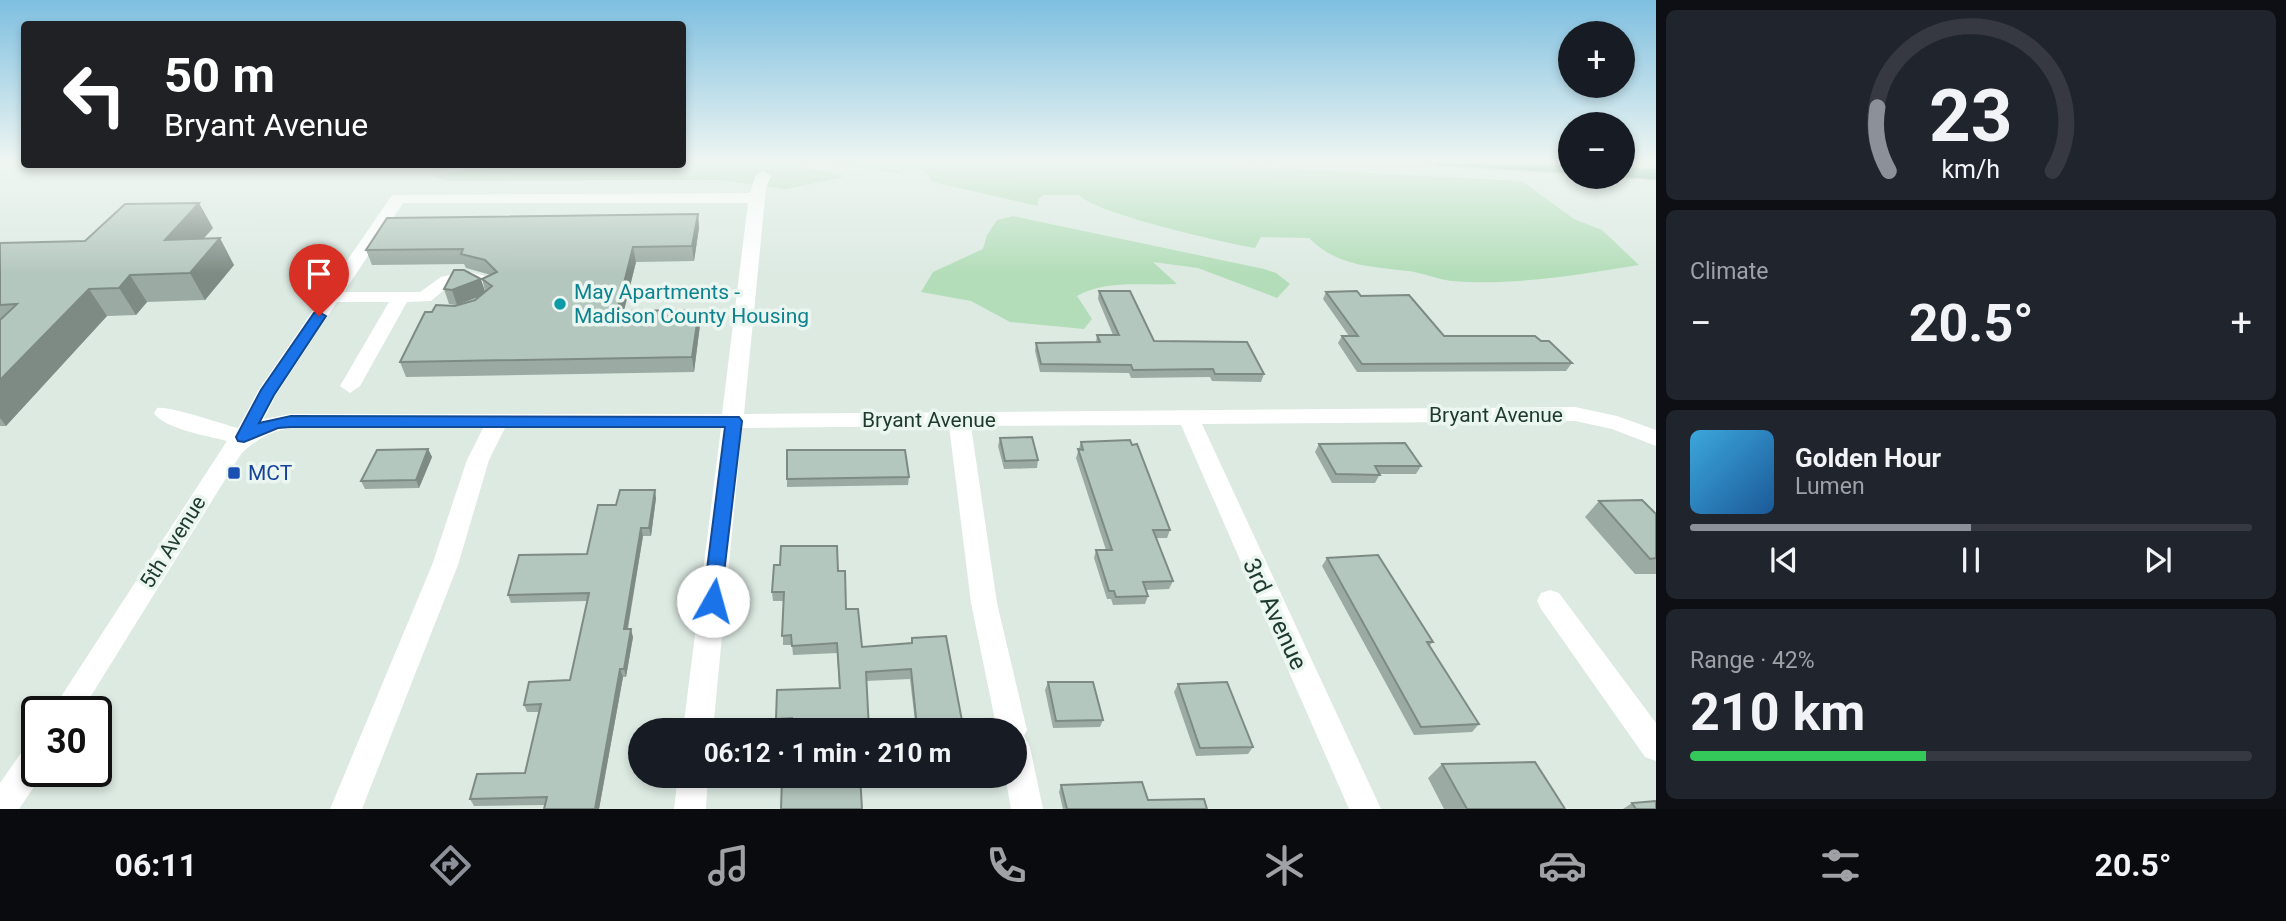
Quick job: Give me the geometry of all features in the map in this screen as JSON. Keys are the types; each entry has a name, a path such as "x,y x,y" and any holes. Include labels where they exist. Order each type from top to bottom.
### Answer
{"street":[{"name":"5th Avenue","path":"75,696 233,448 244,437 266,394 397,199"},
{"path":"699,718 757,199"},
{"path":"332,297 401,297 430,304 437,285 458,278 479,278 484,298"},
{"path":"349,386 401,297"},
{"path":"166,413 195,426 244,437"},
{"name":"Bryant Avenue","path":"244,437 275,423 291,421 960,420 1575,414 1617,423 1656,438"},
{"name":"3rd Avenue","path":"1189,418 1230,515 1365,809"},
{"path":"346,809 445,565 478,460 498,420"},
{"path":"960,420 984,603 1009,718"},
{"path":"1550,601 1656,747"},
{"path":"1,809 21,780"},
{"path":"690,809 692,788"},
{"path":"1023,788 1027,809"}],"green space":[{"path":"1006,199 1038,199 1038,206"},
{"path":"1085,199 1546,199 1574,219 1602,230 1639,265 1522,281 1451,281 1414,272 1355,264 1331,254 1309,238 1261,237 1255,248 1190,234 1133,218"},
{"path":"1013,216 1264,269 1276,273 1290,284 1277,298 1198,268 1153,262 1177,284 1113,285 1077,296 1092,319 1084,329 1010,322 971,301 921,292 933,272 983,249 987,235 997,220"}],"building":[{"path":"199,203 165,240 220,238 190,273 130,275 119,288 89,289 0,380 0,320 17,304 0,305 0,243 85,241 125,204"},
{"name":"May Apartments - Madison County Housing","path":"698,214 692,246 633,247 617,311 699,310 692,357 400,362 425,312 432,312 436,305 455,306 475,300 492,286 482,279 497,272 485,260 461,254 463,249 366,250 387,218"},
{"path":"454,270 464,270 481,279 452,290 444,289"},
{"path":"1099,291 1130,291 1154,341 1247,342 1264,374 1215,374 1213,369 1133,370 1131,365 1041,364 1036,343 1100,342 1097,335 1119,335"},
{"path":"1357,291 1361,296 1409,295 1444,336 1535,336 1541,341 1549,341 1572,363 1362,364 1342,336 1358,336 1326,292"},
{"path":"1032,437 1038,460 1005,461 1000,438"},
{"path":"1130,440 1132,445 1137,444 1170,530 1153,530 1173,581 1143,582 1148,596 1116,597 1114,591 1109,591 1096,550 1112,550 1078,449 1083,450 1081,442"},
{"path":"1405,443 1421,466 1375,466 1380,475 1336,474 1319,444"},
{"path":"428,449 416,480 361,481 377,450"},
{"path":"787,450 905,450 909,477 787,479"},
{"path":"620,490 655,490 649,528 641,528 624,629 631,629 624,669 620,669 595,809 544,809 547,797 470,799 477,774 525,773 541,704 524,705 529,682 570,680 589,593 508,595 519,555 587,554 598,505 616,505"},
{"path":"1642,500 1656,514 1656,558 1650,559 1599,501"},
{"path":"781,546 837,546 838,571 845,571 846,609 858,609 862,647 912,643 912,638 946,636 961,718 916,718 911,669 866,672 868,718 776,718 777,690 840,688 837,643 792,646 791,635 782,636 784,592 772,592 774,565 780,565"},
{"path":"1378,555 1433,642 1427,642 1479,724 1421,727 1327,558"},
{"path":"1048,682 1093,682 1103,720 1056,721"},
{"path":"1227,682 1253,747 1200,748 1178,684"},
{"path":"1535,762 1565,809 1467,809 1442,764"},
{"path":"1142,782 1148,800 1204,799 1207,809 1067,809 1061,785"},
{"path":"782,788 861,788 862,809 781,809"},
{"path":"1656,801 1656,809 1636,809 1632,803"}],"place":[{"name":"May Apartments - Madison County Housing","path":"560,304"},
{"name":"MCT","path":"234,473"}],"route":[{"path":"319,316 266,394 244,437 275,423 291,421 733,421 713,601"}]}
